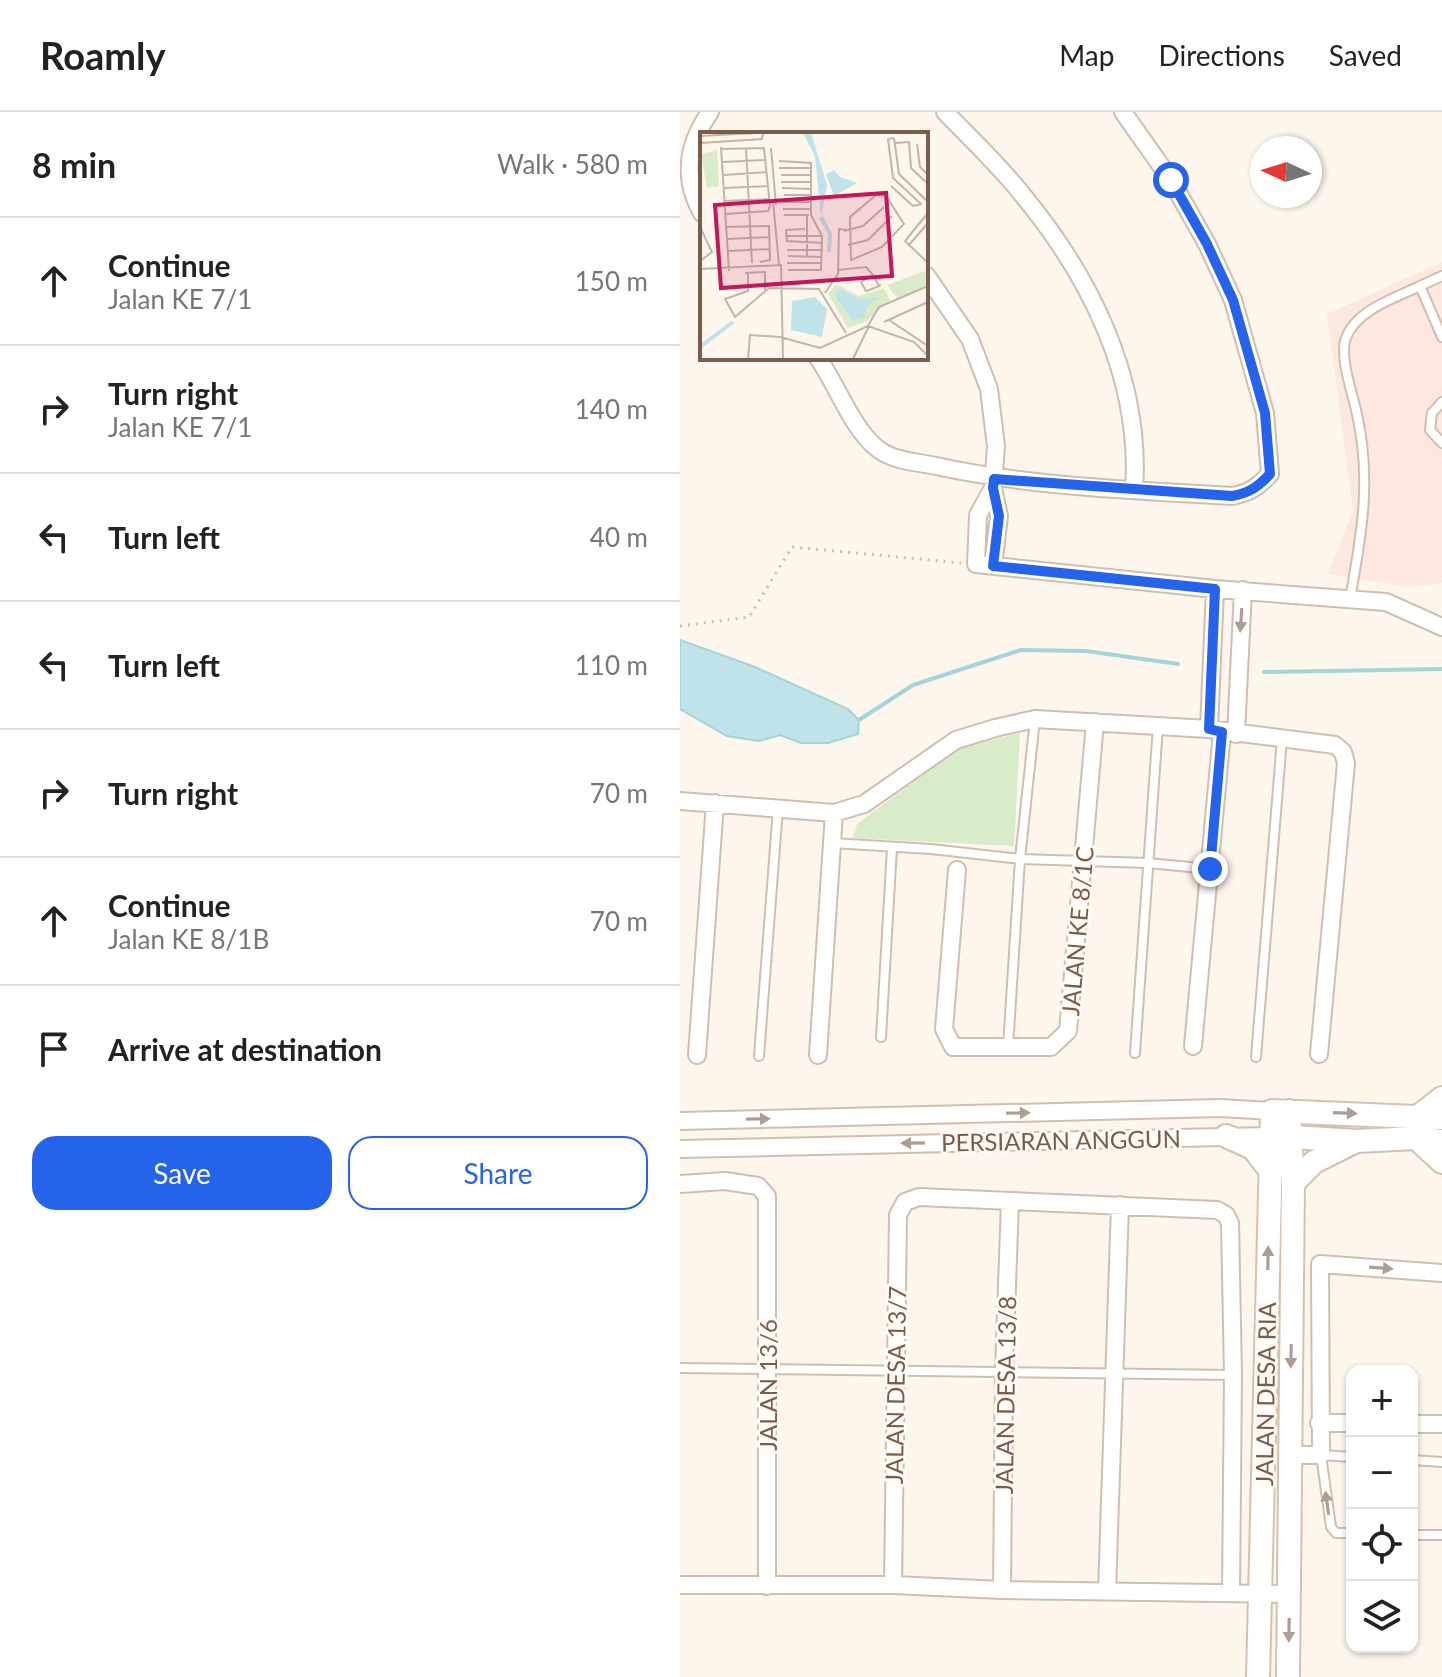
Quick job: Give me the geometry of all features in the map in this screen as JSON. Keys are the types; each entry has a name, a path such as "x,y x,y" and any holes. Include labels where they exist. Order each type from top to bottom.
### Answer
{"main road":[{"path":"1442,1098 1417,1127 1442,1162"},
{"name":"PERSIARAN ANGGUN","path":"1280,1111 1417,1127 1442,1141"},
{"name":"JALAN DESA RIA","path":"1280,1111 1280,1135 1293,1183 1288,1677"},
{"name":"PERSIARAN ANGGUN","path":"1280,1135 1357,1141 1442,1118"},
{"name":"JALAN DESA RIA","path":"1258,1677 1270,1170 1280,1135"},
{"path":"1226,1136 1253,1148 1270,1170"},
{"path":"1293,1183 1314,1162 1357,1141"}],"street":[{"path":"700,208 689,182 690,148 710,112"},
{"path":"945,112 1020,192 1062,247 1095,303 1117,361 1133,419 1134,490"},
{"path":"819,360 867,440 881,452 900,458 993,483 1232,496 1258,487 1270,474 1265,413 1233,300 1207,244 1171,180 1123,112"},
{"path":"928,278 970,339 989,389 996,446 993,483 978,515 984,565 1215,589 1386,602 1442,627"},
{"path":"1215,589 1212,687 1222,732"},
{"path":"1193,1046 1222,732 1238,688 1243,590"},
{"path":"680,801 834,813 864,804 956,740 1035,719 1158,726 1335,745 1343,752 1346,763 1319,1054"},
{"name":"JALAN KE 8/1C","path":"957,870 944,1029 953,1047 1051,1047 1068,1031 1095,722"},
{"path":"697,1055 715,803"},
{"path":"818,1055 834,813"},
{"name":"PERSIARAN ANGGUN","path":"680,1121 1220,1108 1280,1111"},
{"name":"PERSIARAN ANGGUN","path":"680,1149 1280,1135"},
{"name":"JALAN 13/6","path":"680,1184 725,1181 758,1186 767,1196 767,1586"},
{"name":"JALAN DESA 13/7","path":"893,1585 898,1215 905,1202 919,1197 1010,1201"},
{"path":"1010,1201 1217,1210 1226,1215 1230,1223 1233,1375 1231,1592"},
{"name":"JALAN DESA 13/8","path":"1002,1590 1004,1371 1010,1201"},
{"path":"1107,1591 1120,1205"},
{"path":"1290,1455 1321,1455 1320,1264 1442,1273"},
{"path":"1319,1423 1346,1423"},
{"path":"1418,1424 1442,1424"},
{"path":"680,1585 893,1585 1002,1590 1289,1594"}],"lane":[{"path":"1350,599 1364,524 1365,467 1345,363 1345,338 1361,317 1442,276"},
{"path":"1420,286 1442,337"},
{"path":"1442,402 1432,413 1430,430 1442,443"},
{"path":"1008,1047 1020,859 1035,719"},
{"path":"1135,1053 1158,726"},
{"path":"1256,1057 1282,739"},
{"path":"759,1056 778,808"},
{"path":"831,843 1020,859 1148,863 1210,869"},
{"path":"881,1037 892,848"},
{"path":"680,1368 1233,1375"},
{"path":"1346,1457 1321,1455 1331,1527 1336,1533 1346,1533"},
{"path":"1418,1460 1442,1462"},
{"path":"1418,1535 1442,1535"}],"path":[{"path":"680,626 749,617 792,547 984,565"}],"shaded area":[{"path":"1442,262 1442,583 1410,587 1328,574 1353,510 1327,314"}],"green space":[{"path":"1020,733 1014,846 853,838 857,824 960,747"}],"water":[{"path":"680,640 755,667 848,709 859,720 858,734 828,743 801,743 780,735 759,741 727,736 680,709"}],"waterway":[{"path":"859,720 913,685 1021,650 1086,651 1178,664"},
{"path":"1264,672 1442,669"}],"route":[{"path":"1171,180 1207,244 1233,300 1265,413 1270,474 1258,487 1232,496 994,479 999,516 993,566 1215,589 1209,729 1222,732 1210,869"}]}
